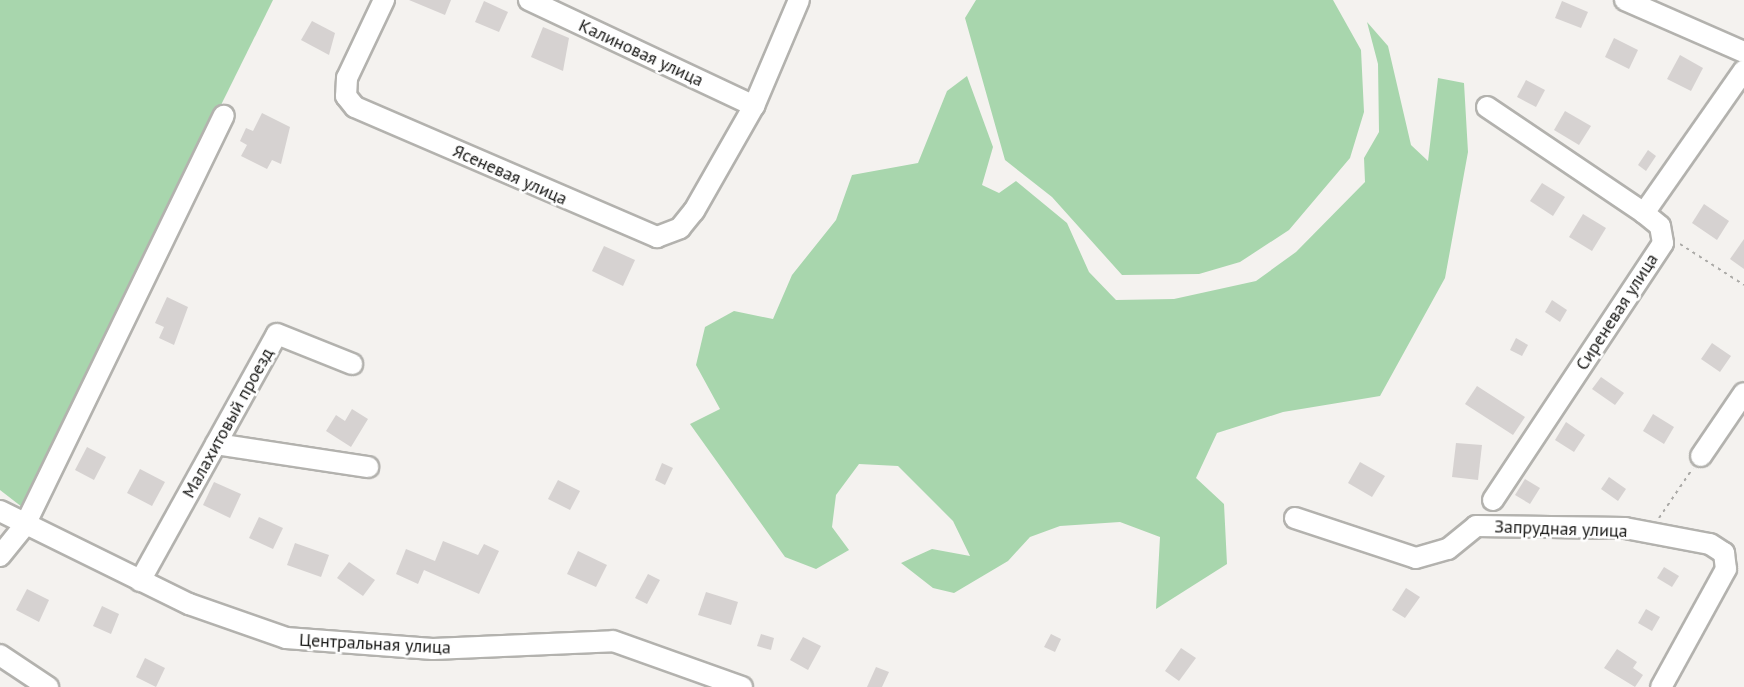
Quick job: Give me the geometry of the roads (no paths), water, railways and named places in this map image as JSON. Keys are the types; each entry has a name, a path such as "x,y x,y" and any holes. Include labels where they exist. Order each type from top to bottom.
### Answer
{"street":[{"name":"Ясеневая улица","path":"384,0 347,78 346,96 355,107 628,227 657,237 680,228 754,106"},
{"name":"Калиновая улица","path":"529,0 754,106"},
{"path":"754,106 799,0"},
{"path":"1625,0 1744,52"},
{"path":"1644,213 1744,70"},
{"name":"Сиреневая улица","path":"1486,106 1644,213 1664,234 1493,500"},
{"path":"0,556 24,525 224,116"},
{"name":"Малахитовый проезд","path":"140,581 278,334 351,364"},
{"path":"1701,456 1744,393"},
{"path":"216,444 368,466"},
{"name":"Центральная улица","path":"0,511 140,581 236,624 286,639 433,649 613,641 742,687"},
{"name":"Запрудная улица","path":"1295,518 1416,558 1448,549 1476,526 1625,528 1647,535 1710,544 1724,553 1726,569 1661,687"},
{"path":"0,655 48,687"}]}
